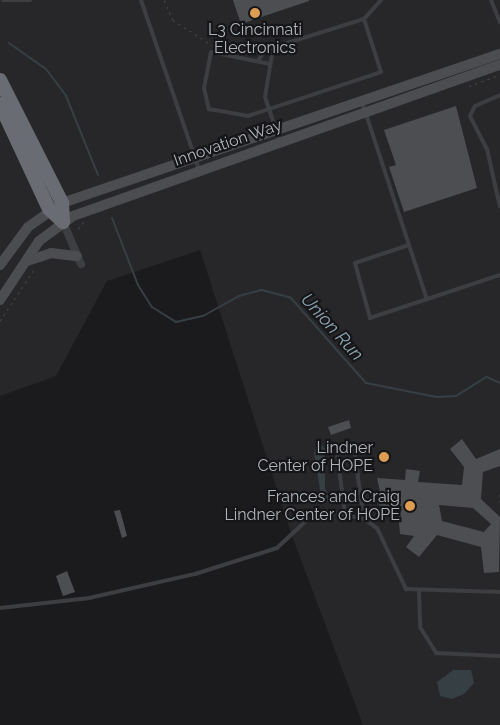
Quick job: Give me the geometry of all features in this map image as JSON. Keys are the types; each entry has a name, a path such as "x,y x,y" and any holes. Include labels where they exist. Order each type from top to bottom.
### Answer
{"highway":[{"path":"0,80 62,203 63,222"},
{"path":"0,104 49,209 63,222"}],"main road":[{"name":"Innovation Way","path":"0,300 46,234 63,222 199,169 280,142 500,54"},
{"name":"Innovation Way","path":"0,265 28,226 49,209 62,203 276,131 364,107 500,65"},
{"path":"26,261 51,253 79,260"}],"street":[{"path":"63,222 79,260"}],"lane":[{"path":"3,0 30,0"},
{"path":"141,0 199,169"},
{"path":"258,61 261,53 364,19 381,0"},
{"path":"491,0 500,22"},
{"path":"270,64 211,52 204,88 209,109 248,116 381,72 364,19"},
{"path":"273,49 265,97 280,142"},
{"path":"500,95 475,106 470,116 487,149 500,207"},
{"path":"364,107 427,300"},
{"path":"410,245 358,261 354,269 370,318 500,276"},
{"path":"345,514 337,453 370,445"},
{"path":"354,449 364,519"},
{"path":"0,608 80,600 167,583 277,548 317,514 345,514 364,519 386,542 401,585 420,592 500,592"},
{"path":"420,592 420,627 436,653 500,656"}],"path":[{"path":"164,0 173,20 212,45"},
{"path":"0,322 39,264"},
{"path":"500,494 500,501"}],"shaded area":[{"path":"0,0 500,0 500,725 363,725 292,536 200,250 107,281 56,376 0,396"},
{"path":"318,440 325,449 325,488 330,501 322,502 314,453"},
{"path":"453,670 471,670 474,683 464,694 452,699 440,696 437,682"}],"building":[{"name":"L3 Cincinnati Electronics","path":"233,0 309,0 309,1 241,24"},
{"path":"456,106 477,188 404,212 389,167 396,165 384,130"},
{"path":"349,420 351,428 331,435 328,427"},
{"name":"Frances and Craig Lindner Center of HOPE","path":"462,439 476,459 500,449 500,466 483,472 481,499 500,517 499,572 484,573 481,547 437,535 419,557 406,547 414,536 400,534 398,512 381,508 376,499 381,496 377,478 405,480 406,469 420,471 418,482 462,485 464,467 450,449","holes":["439,505 473,508 491,524 484,532 442,521"]},
{"path":"120,510 127,536 122,538 114,511"},
{"path":"67,571 75,592 63,596 56,576"}],"waterway":[{"name":"Union Run","path":"9,43 46,69 66,96 98,175"},
{"name":"Union Run","path":"112,218 138,285 152,307 176,322 203,316 239,296 262,290 291,298 366,383 437,397 456,396 487,377 500,383"}],"place":[{"name":"L3 Cincinnati Electronics","path":"255,13"},
{"name":"Lindner Center of HOPE","path":"384,457"},
{"name":"Frances and Craig Lindner Center of HOPE","path":"410,506"}]}
